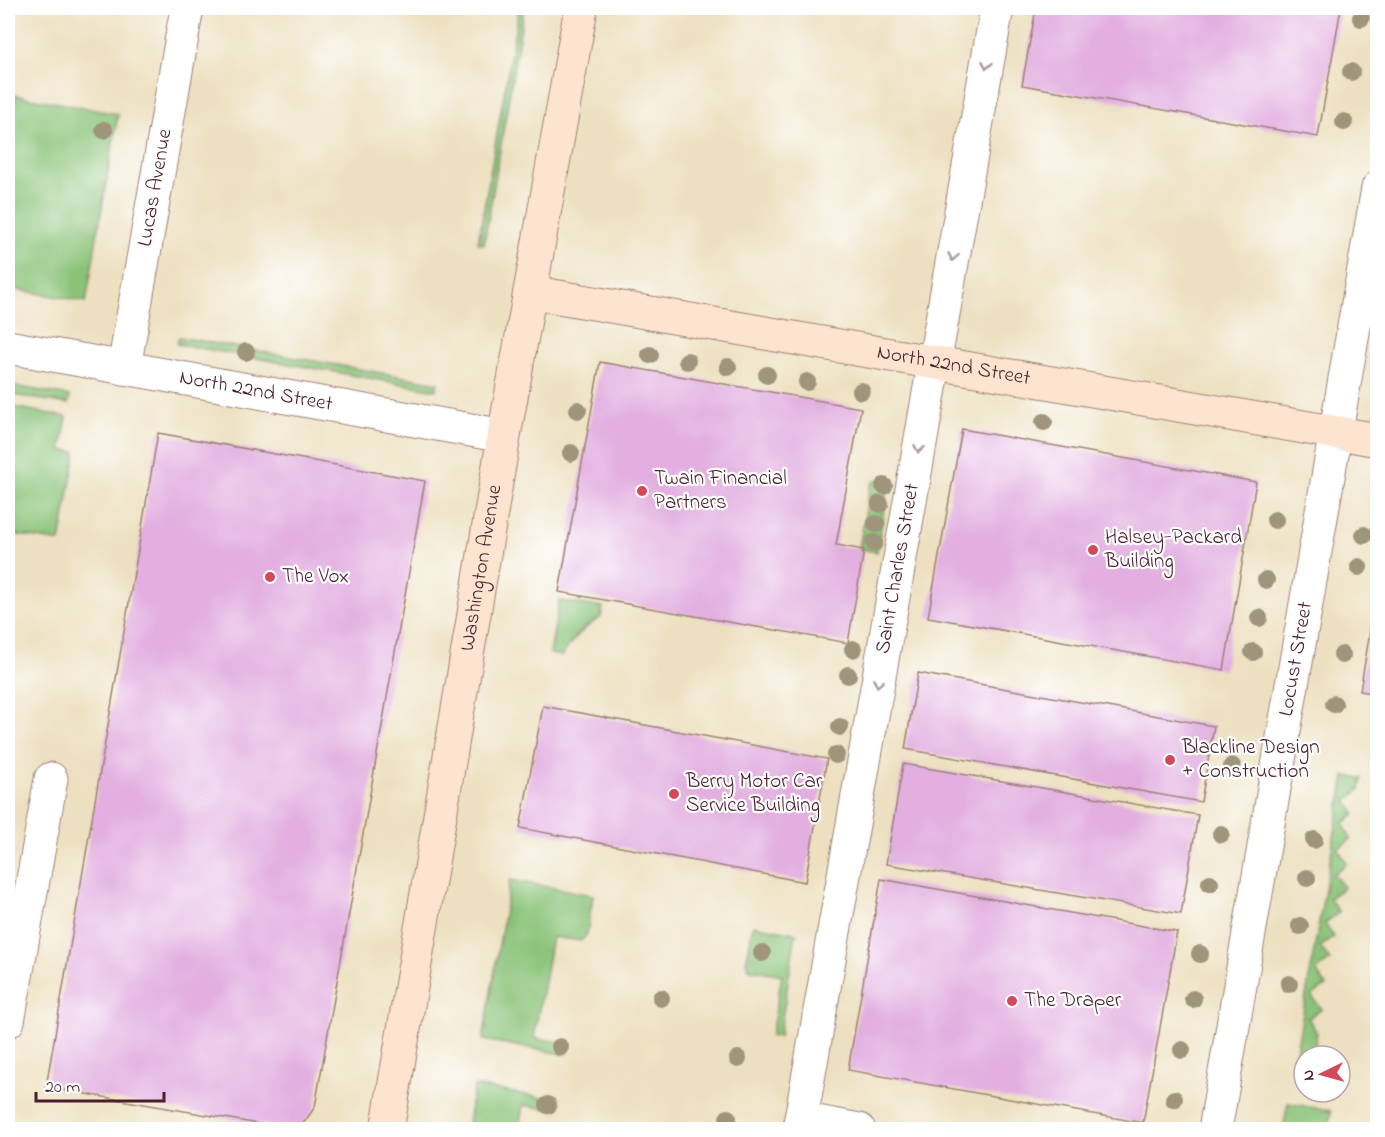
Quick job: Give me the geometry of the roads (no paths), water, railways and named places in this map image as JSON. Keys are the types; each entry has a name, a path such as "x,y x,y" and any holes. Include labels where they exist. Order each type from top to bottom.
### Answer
{"main road":[{"name":"Washington Avenue","path":"387,1130 504,436 581,8"},
{"name":"North 22nd Street","path":"530,292 1377,440"}],"street":[{"name":"Lucas Avenue","path":"124,368 187,8"},
{"name":"Saint Charles Street","path":"800,1124 997,8"},
{"name":"Locust Street","path":"1215,1130 1377,188"},
{"name":"North 22nd Street","path":"8,347 504,436"},
{"path":"8,1021 51,780"},
{"path":"800,1124 859,1130"}],"place":[{"name":"Twain Financial Partners","path":"642,491"},
{"name":"Halsey-Packard Building","path":"1093,550"},
{"name":"The Vox","path":"270,577"},
{"name":"Blackline Design + Construction","path":"1170,760"},
{"name":"Berry Motor Car Service Building","path":"674,794"},
{"name":"The Draper","path":"1012,1001"}]}
